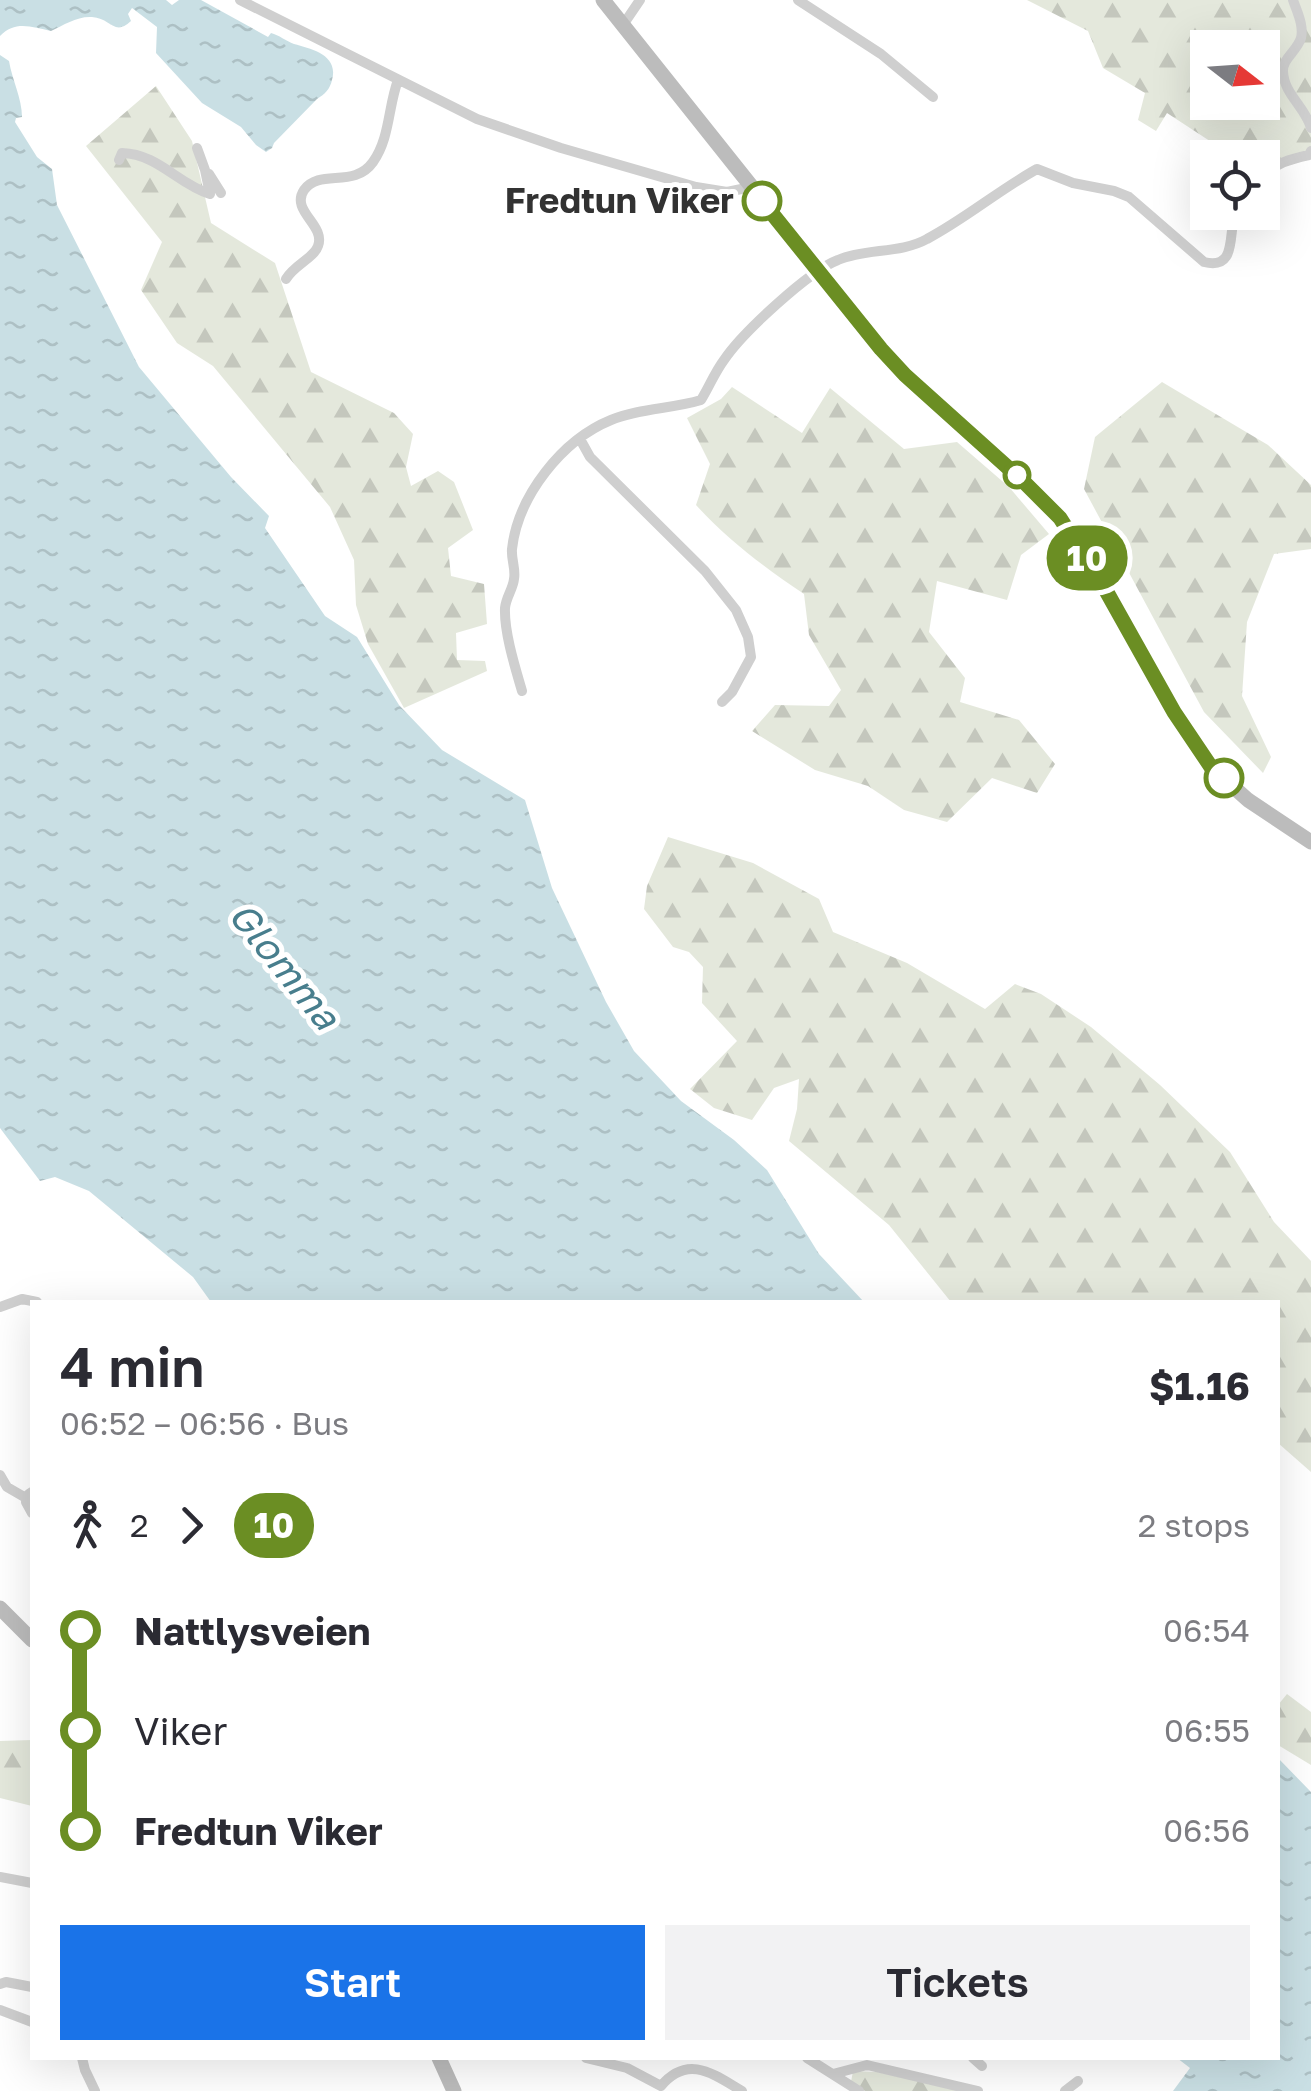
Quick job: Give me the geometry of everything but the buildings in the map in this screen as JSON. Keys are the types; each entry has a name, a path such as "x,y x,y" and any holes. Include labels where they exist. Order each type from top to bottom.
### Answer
{"main road":[{"path":"602,0 905,375 1060,518 1211,767 1248,800 1311,842"},
{"path":"0,1608 30,1638"},
{"path":"441,2060 454,2091"}],"street":[{"path":"240,0 476,120 696,187 726,192 751,187"},
{"path":"623,25 640,0"},
{"path":"798,0 861,40 932,97"},
{"path":"1292,0 1302,36 1283,67 1284,77 1311,128"},
{"path":"286,279 320,243 318,232 302,207 302,193 316,181 354,178 373,163 383,143 398,80"},
{"path":"120,160 122,153 131,153 153,160 210,194 197,148"},
{"path":"1280,164 1311,151"},
{"path":"203,164 221,193"},
{"path":"522,691 506,621 506,602 516,573 512,550 516,532 534,490 558,458 613,419 701,400 737,343 774,306 819,272 839,260 928,239 1036,169 1129,197 1210,265 1219,263 1228,252 1232,230"},
{"path":"580,439 590,457 717,584 736,610 748,637 750,658 743,675 722,702"},
{"path":"0,1307 22,1299 30,1301"},
{"path":"0,1475 7,1487 29,1495"},
{"path":"0,1878 30,1883"},
{"path":"0,1984 30,1988"},
{"path":"0,2010 30,2021"},
{"path":"82,2060 95,2091"},
{"path":"594,2060 627,2068 660,2088 675,2073 695,2069 742,2091"},
{"path":"811,2060 860,2091"},
{"path":"833,2074 867,2065 978,2091"},
{"path":"1065,2091 1078,2081"}],"green space":[{"path":"1027,0 1311,0 1311,159 1280,162 1280,140 1208,140 1167,113 1156,131 1138,120 1145,93 1103,68 1088,31"},
{"path":"156,86 192,141 211,223 275,263 311,372 394,413 413,434 406,467 411,486 438,471 454,482 473,530 448,548 451,576 484,584 487,624 456,633 457,660 485,661 487,671 404,708 368,644 356,605 354,560 330,507 213,366 177,343 141,290 162,242 86,146"},
{"path":"1162,382 1268,445 1311,485 1311,549 1274,554 1247,622 1242,696 1271,757 1263,773 1204,712 1084,489 1095,437"},
{"path":"732,387 802,433 830,388 904,449 957,442 1009,487 1049,534 1021,555 1007,600 937,581 929,632 965,678 960,702 1019,720 1055,764 1037,793 992,778 947,822 904,810 868,786 815,770 752,731 775,705 829,706 841,690 809,635 804,594 747,553 696,505 710,464 687,418 721,399"},
{"path":"668,837 753,863 819,899 833,932 907,963 985,1009 1015,984 1041,994 1091,1027 1160,1085 1230,1152 1274,1222 1311,1261 1311,1472 1280,1445 1280,1300 949,1300 889,1225 789,1141 799,1079 774,1088 752,1120 714,1108 690,1089 737,1041 702,1003 703,967 689,952 673,947 644,909 647,886"},
{"path":"1287,1694 1311,1712 1311,1765 1280,1746 1280,1703"},
{"path":"30,1740 30,1806 0,1798 0,1741"},
{"path":"853,2071 878,2072 961,2091 865,2091 851,2082"}],"water":[{"path":"0,0 166,0 172,5 179,0 201,0 268,37 271,33 322,54 332,65 332,80 327,91 266,152 241,127 202,103 156,53 157,27 132,8 128,14 131,21 120,27 86,17 51,31 18,26 0,36"},
{"name":"Glomma","path":"0,55 9,61 20,103 22,117 15,122 37,157 52,169 57,205 139,367 269,516 265,528 325,616 357,637 399,705 442,750 525,800 552,888 634,1051 681,1101 767,1170 819,1254 862,1300 210,1300 193,1277 89,1191 55,1177 40,1181 0,1128"},
{"path":"1280,1760 1311,1792 1311,2091 1173,2091 1190,2068 1180,2060 1280,2060"}],"bus line":[{"name":"10","path":"762,201 905,375 1060,518 1174,712 1211,767 1224,778"}],"place":[{"name":"Fredtun Viker","path":"762,201"}]}
